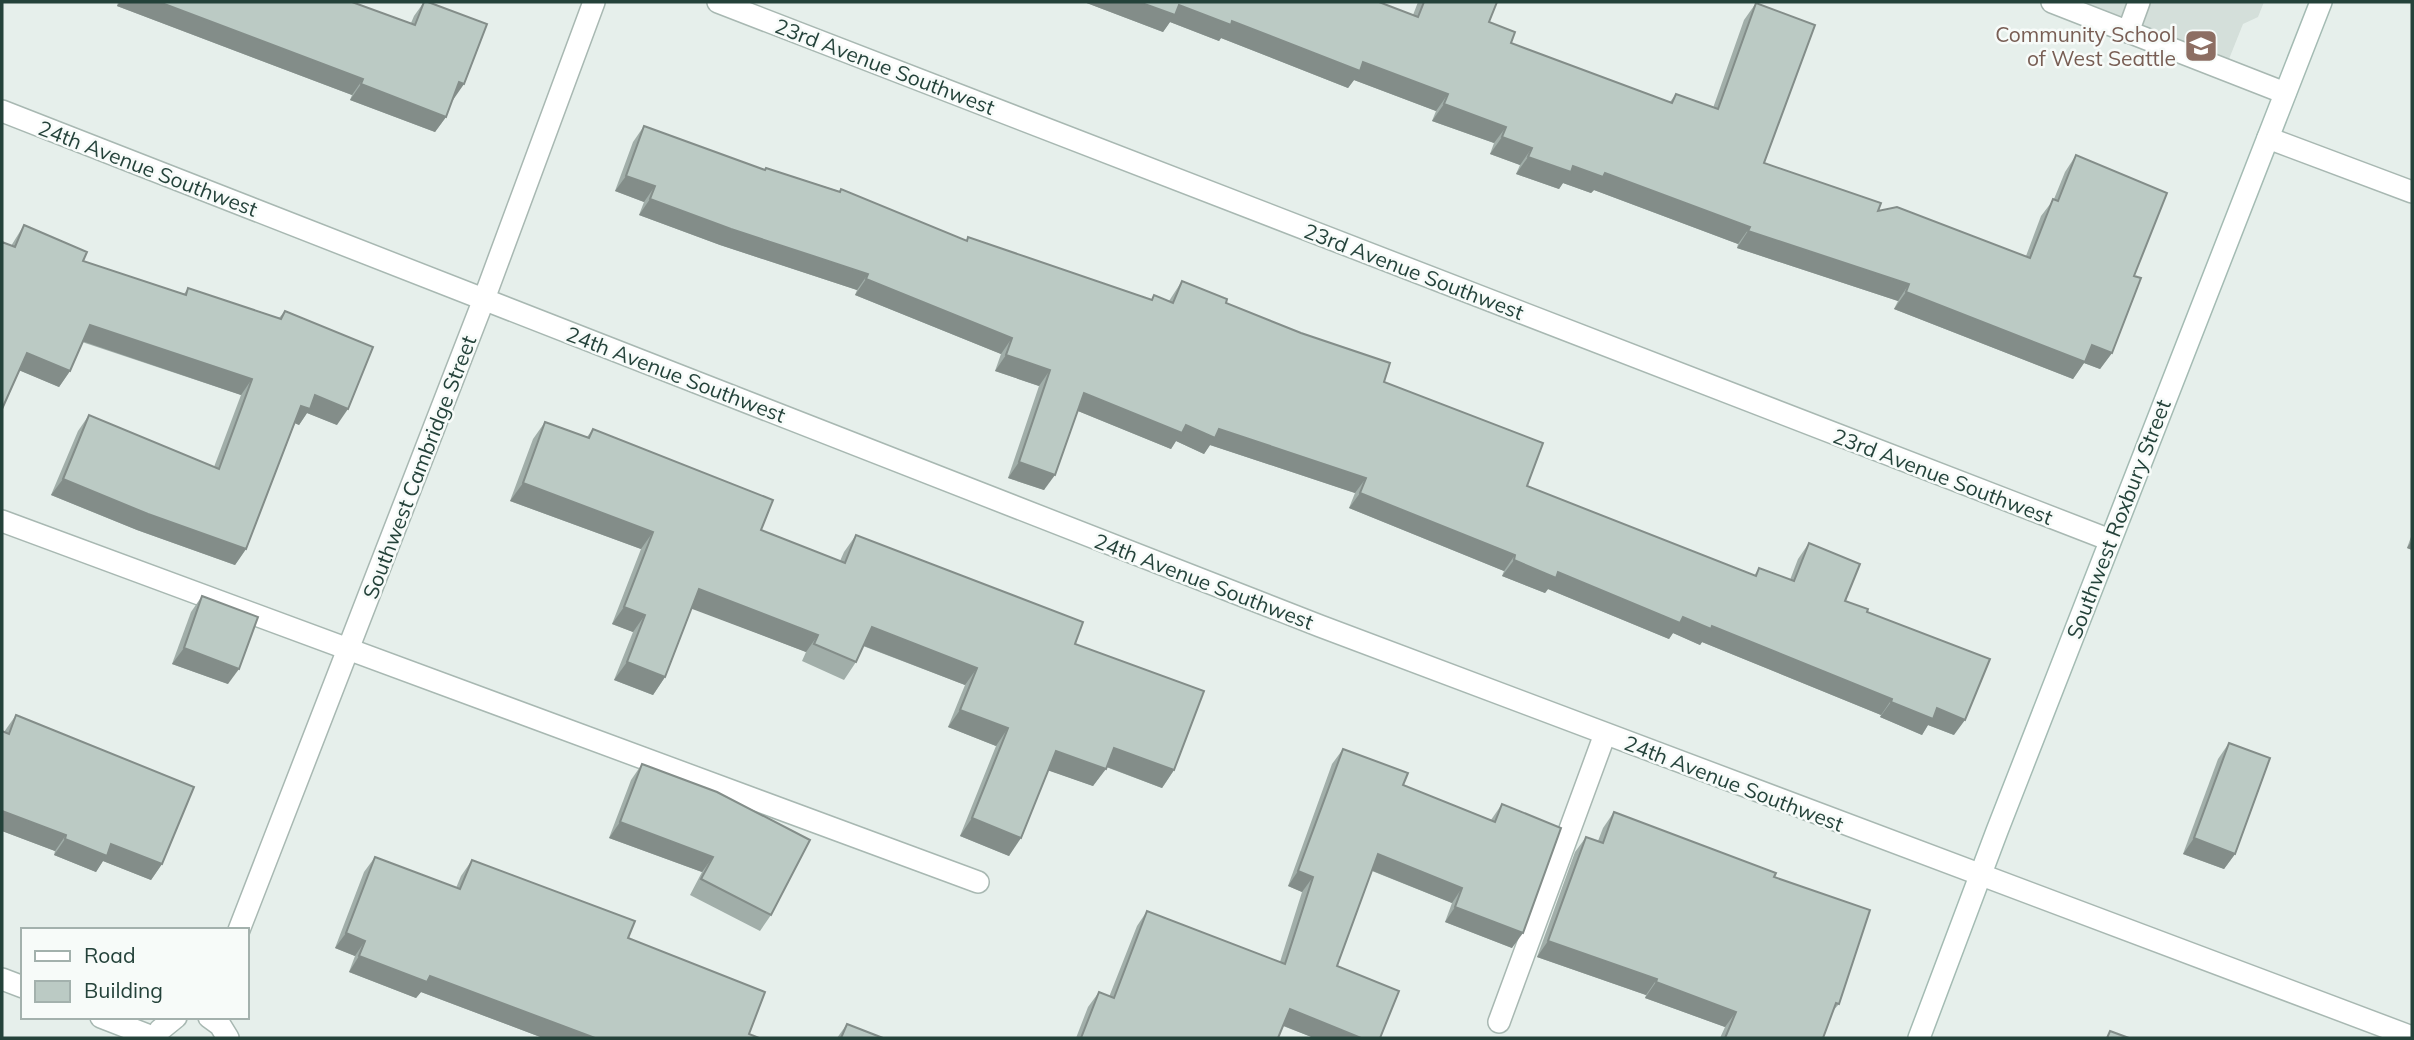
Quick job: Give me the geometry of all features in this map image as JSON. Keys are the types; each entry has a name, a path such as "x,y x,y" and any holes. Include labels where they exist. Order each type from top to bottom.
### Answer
{"street":[{"name":"Southwest Cambridge Street","path":"240,928 484,299 593,2"},
{"name":"23rd Avenue Southwest","path":"718,2 2110,540"},
{"path":"2052,2 2285,93"},
{"path":"2128,32 2139,2"},
{"name":"Southwest Roxbury Street","path":"1919,1038 2321,2"},
{"name":"24th Avenue Southwest","path":"2,111 1320,626 2412,1037"},
{"path":"2268,138 2412,192"},
{"path":"2,521 978,882"},
{"path":"1499,1022 1605,734"},
{"path":"2,979 21,986"},
{"path":"106,1019 156,1038 160,1030 174,1019"},
{"path":"212,1019 220,1025 228,1038"}],"shaded area":[{"name":"Community School of West Seattle","path":"2054,2 2264,2 2258,17 2243,24 2225,69"}],"building":[{"path":"159,2 352,2 415,25 424,2 428,2 487,24 464,84 459,82 446,117 361,84 363,79"},
{"path":"1139,2 1379,2 1418,17 1424,2 1497,2 1489,22 1515,32 1511,43 1672,103 1676,94 1718,109 1756,3 1815,25 1764,163 1881,203 1878,211 1897,207 2030,258 2053,199 2058,201 2076,155 2167,193 2134,276 2141,278 2112,353 2092,345 2085,362 1906,292 1909,284 1748,231 1750,227 1605,173 1603,177 1573,166 1571,172 1528,157 1532,148 1502,137 1506,127 1444,104 1448,94 1363,62 1360,71 1232,21 1231,25 1179,5 1175,15"},
{"path":"644,126 765,170 766,168 840,192 841,189 967,241 968,237 1152,300 1154,295 1173,303 1182,281 1227,299 1226,303 1301,333 1390,363 1384,382 1543,443 1527,486 1756,576 1759,568 1794,581 1809,543 1860,564 1845,601 1990,659 1965,720 1937,708 1933,719 1891,702 1892,699 1712,626 1711,629 1683,617 1680,623 1558,572 1556,578 1514,560 1515,555 1360,493 1366,478 1219,429 1215,438 1186,425 1182,433 1084,393 1055,475 1019,462 1050,370 1006,355 1012,338 866,279 868,274 650,199 655,186 626,176"},
{"path":"24,225 87,252 83,261 186,295 188,288 281,319 285,311 373,347 348,409 315,395 310,409 301,406 246,549 148,514 63,479 89,415 219,469 252,379 90,325 70,371 27,353 2,409 2,242 15,247"},
{"path":"545,422 589,438 593,429 773,500 761,530 845,563 856,535 1083,622 1075,644 1204,691 1174,770 1114,748 1106,769 1056,751 1021,838 972,818 1008,728 960,710 977,668 872,627 856,662 814,644 818,635 699,589 665,677 627,662 645,615 624,607 653,532 523,483"},
{"path":"202,596 258,617 239,669 184,648"},
{"path":"16,715 194,787 162,864 111,844 107,856 65,839 66,835 2,811 2,731 9,734"},
{"path":"2229,743 2270,758 2235,854 2194,838"},
{"path":"1343,749 1408,773 1403,785 1495,822 1502,804 1561,828 1523,933 1455,907 1462,888 1378,854 1337,966 1399,991 1380,1038 1361,1038 1290,1009 1278,1038 1081,1038 1099,992 1114,998 1147,911 1285,964 1313,877 1298,871"},
{"path":"642,764 717,792 810,840 771,915 701,879 713,857 620,822"},
{"path":"1614,812 1776,873 1774,877 1870,910 1839,1004 1836,1003 1823,1038 1725,1038 1736,1012 1656,982 1657,979 1548,941 1586,837 1603,843"},
{"path":"375,857 460,889 472,860 635,921 628,938 765,992 749,1034 759,1038 595,1038 430,976 427,982 359,956 365,941 346,933"},
{"path":"847,1024 883,1038 841,1038"},
{"path":"2110,1031 2129,1038 2107,1038"}],"place":[{"name":"Community School of West Seattle","path":"2201,46"}]}
